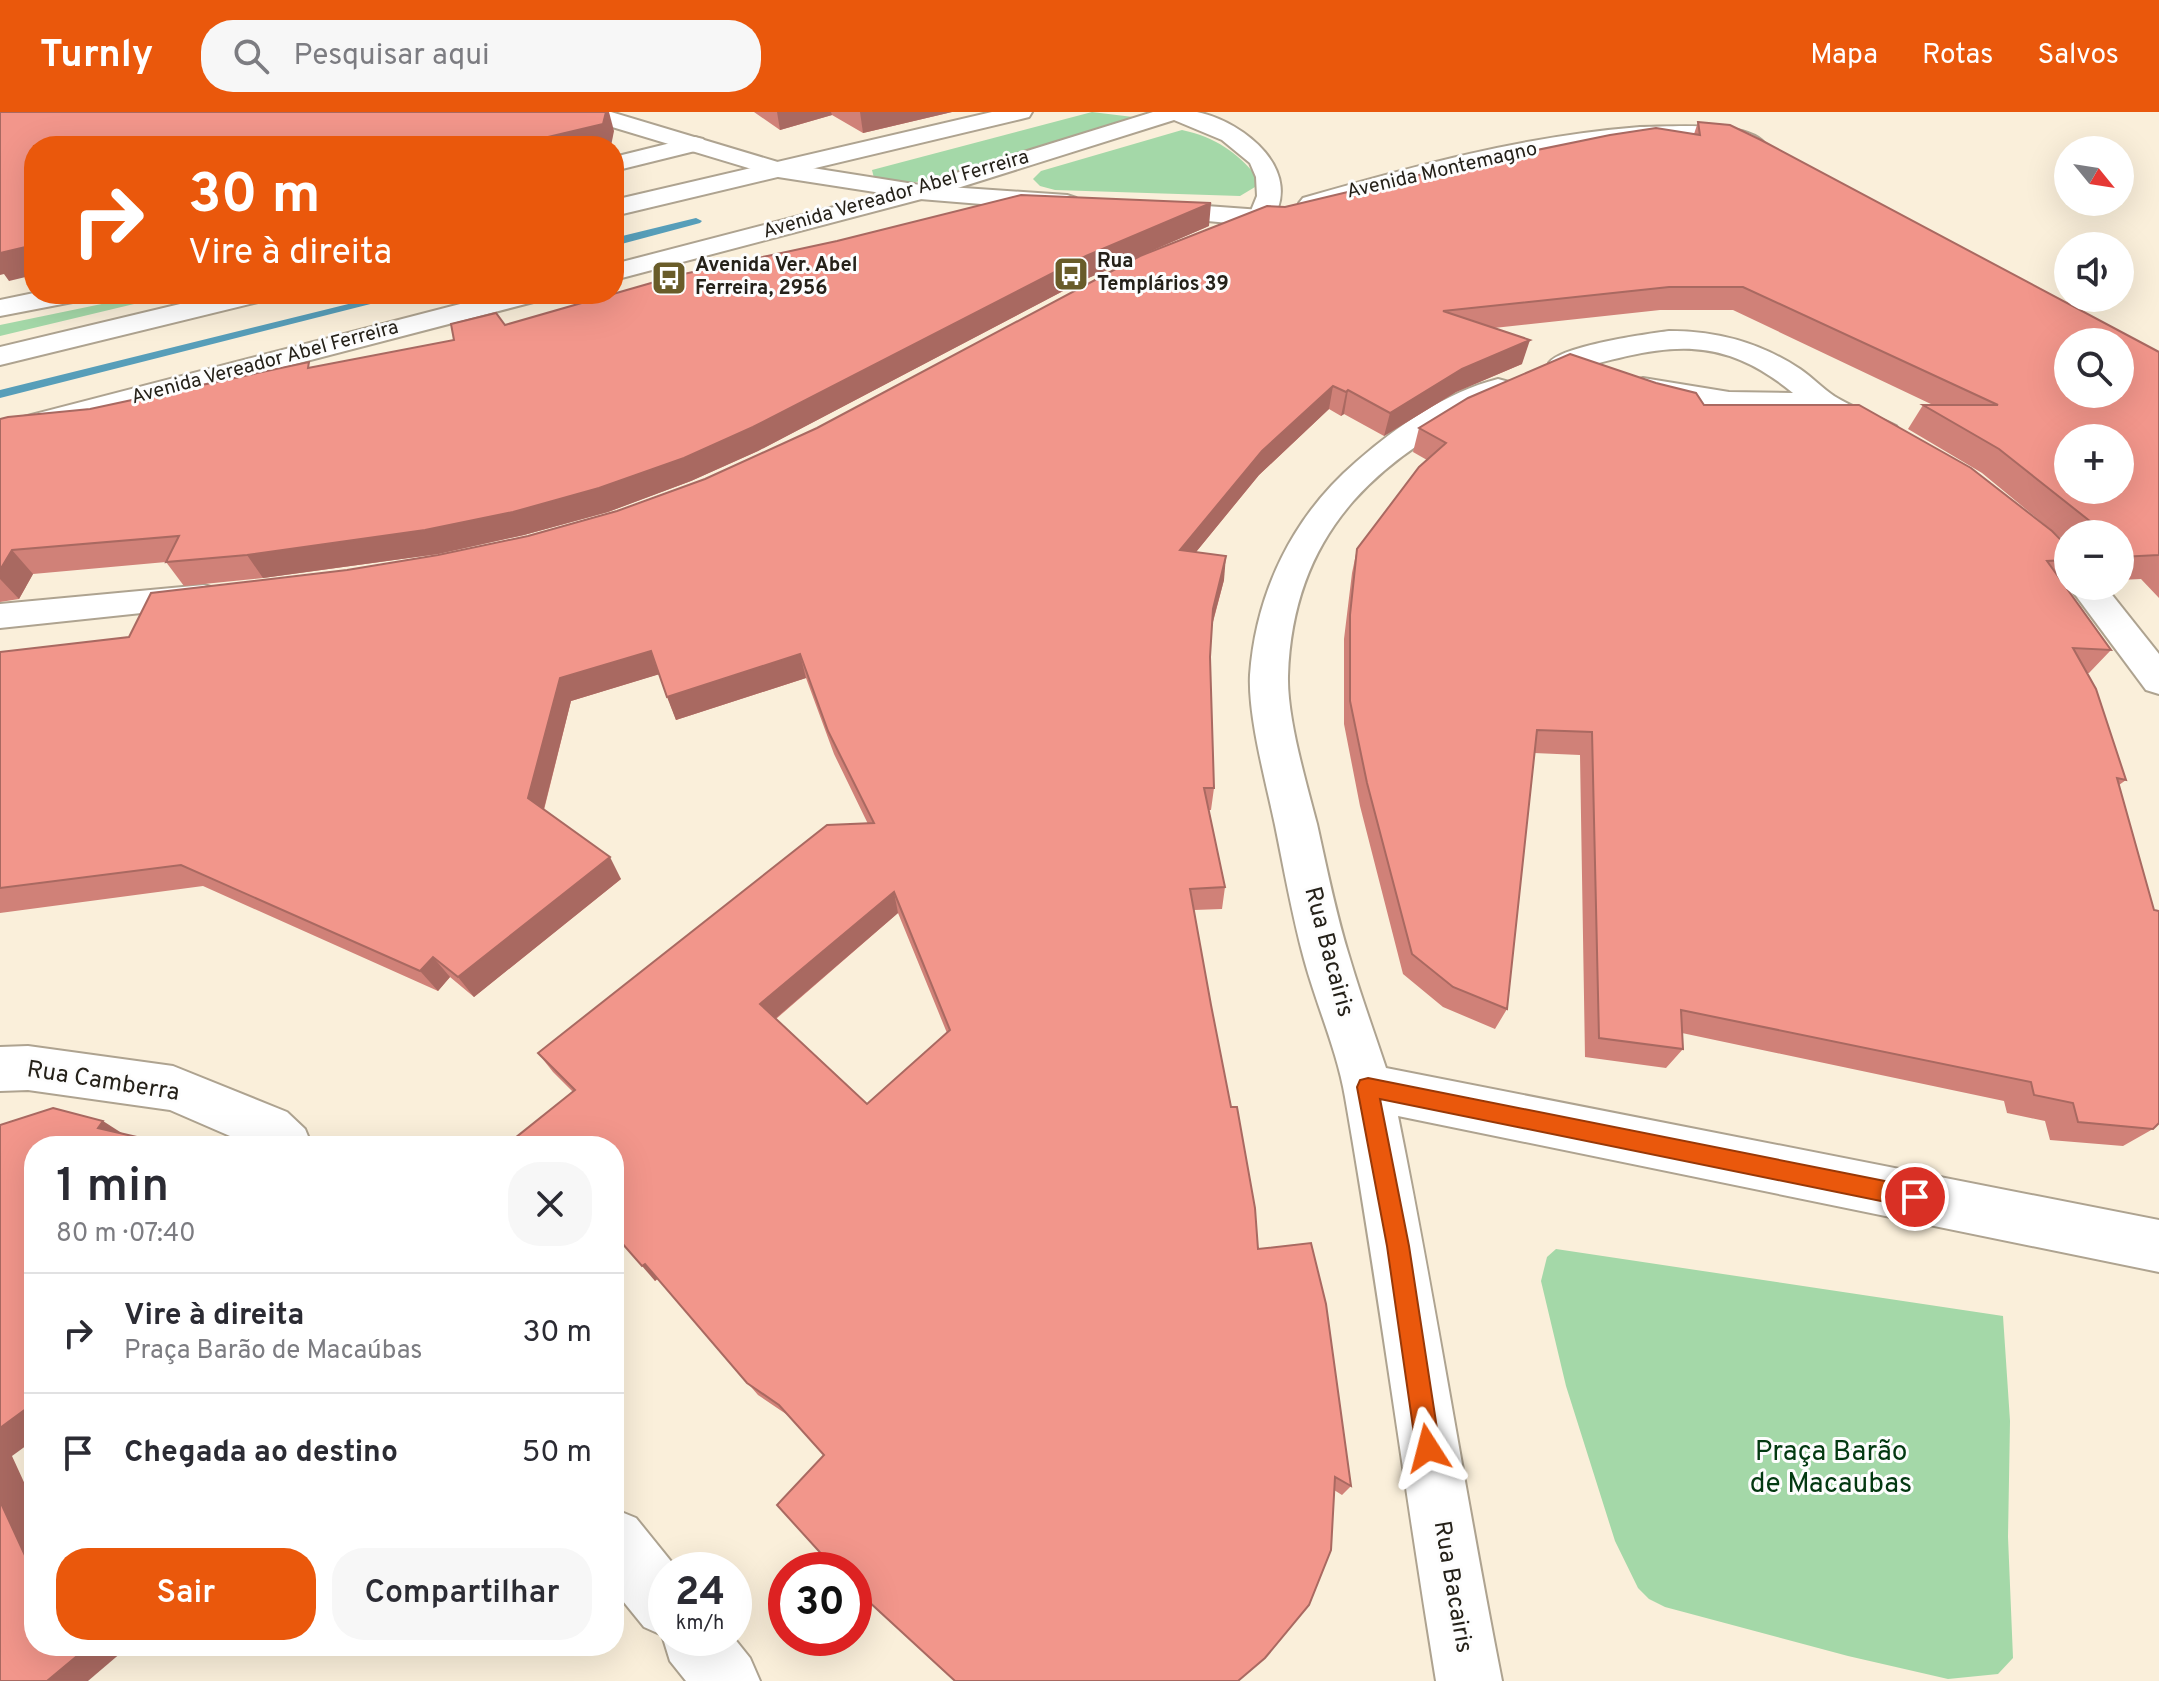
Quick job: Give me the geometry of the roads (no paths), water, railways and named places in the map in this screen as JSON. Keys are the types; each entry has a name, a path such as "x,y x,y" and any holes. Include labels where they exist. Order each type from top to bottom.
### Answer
{"street":[{"path":"587,112 778,170 920,192 1096,205"},
{"path":"622,123 660,112"},
{"path":"672,112 689,127 695,136 695,144"},
{"name":"Avenida Vereador Abel Ferreira","path":"624,206 1021,112"},
{"path":"1174,112 1232,136 1257,157 1270,180 1268,206 1261,218 1205,239"},
{"name":"Avenida Vereador Abel Ferreira","path":"624,269 920,192 1174,112"},
{"name":"Avenida Montemagno","path":"1164,236 1161,228 1128,207 1261,218 1426,170 1577,140 1655,132 1735,137 1774,156"},
{"path":"624,162 695,144"},
{"path":"844,180 841,175 843,168 883,146"},
{"path":"0,308 24,303"},
{"path":"0,356 215,304"},
{"name":"Avenida Vereador Abel Ferreira","path":"0,432 493,304"},
{"name":"Rua Bacairis","path":"1469,1681 1432,1477 1398,1246 1368,1087 1326,957 1279,752 1269,678 1278,611 1301,548 1345,488 1393,446 1441,415 1475,397 1564,363 1630,343 1671,338 1717,342 1749,351 1777,364 1823,402 1920,453"},
{"name":"Rua Bacairis","path":"1564,363 1607,378 1695,398 1823,402"},
{"path":"0,616 231,595"},
{"path":"2098,600 2159,681"},
{"name":"Rua Camberra","path":"0,1069 28,1068 173,1088 269,1128 277,1136"},
{"path":"1368,1087 2159,1246"},
{"path":"624,1552 648,1582"},
{"path":"707,1656 727,1681"}],"waterway":[{"path":"624,239 696,221"},
{"path":"0,394 364,304"}],"place":[{"name":"Rua Templários 39","path":"1071,274"},
{"name":"Avenida Ver. Abel Ferreira, 2956","path":"669,278"}],"park label":[{"name":"Praça Barão de Macaubas","path":"1831,1469"}]}
